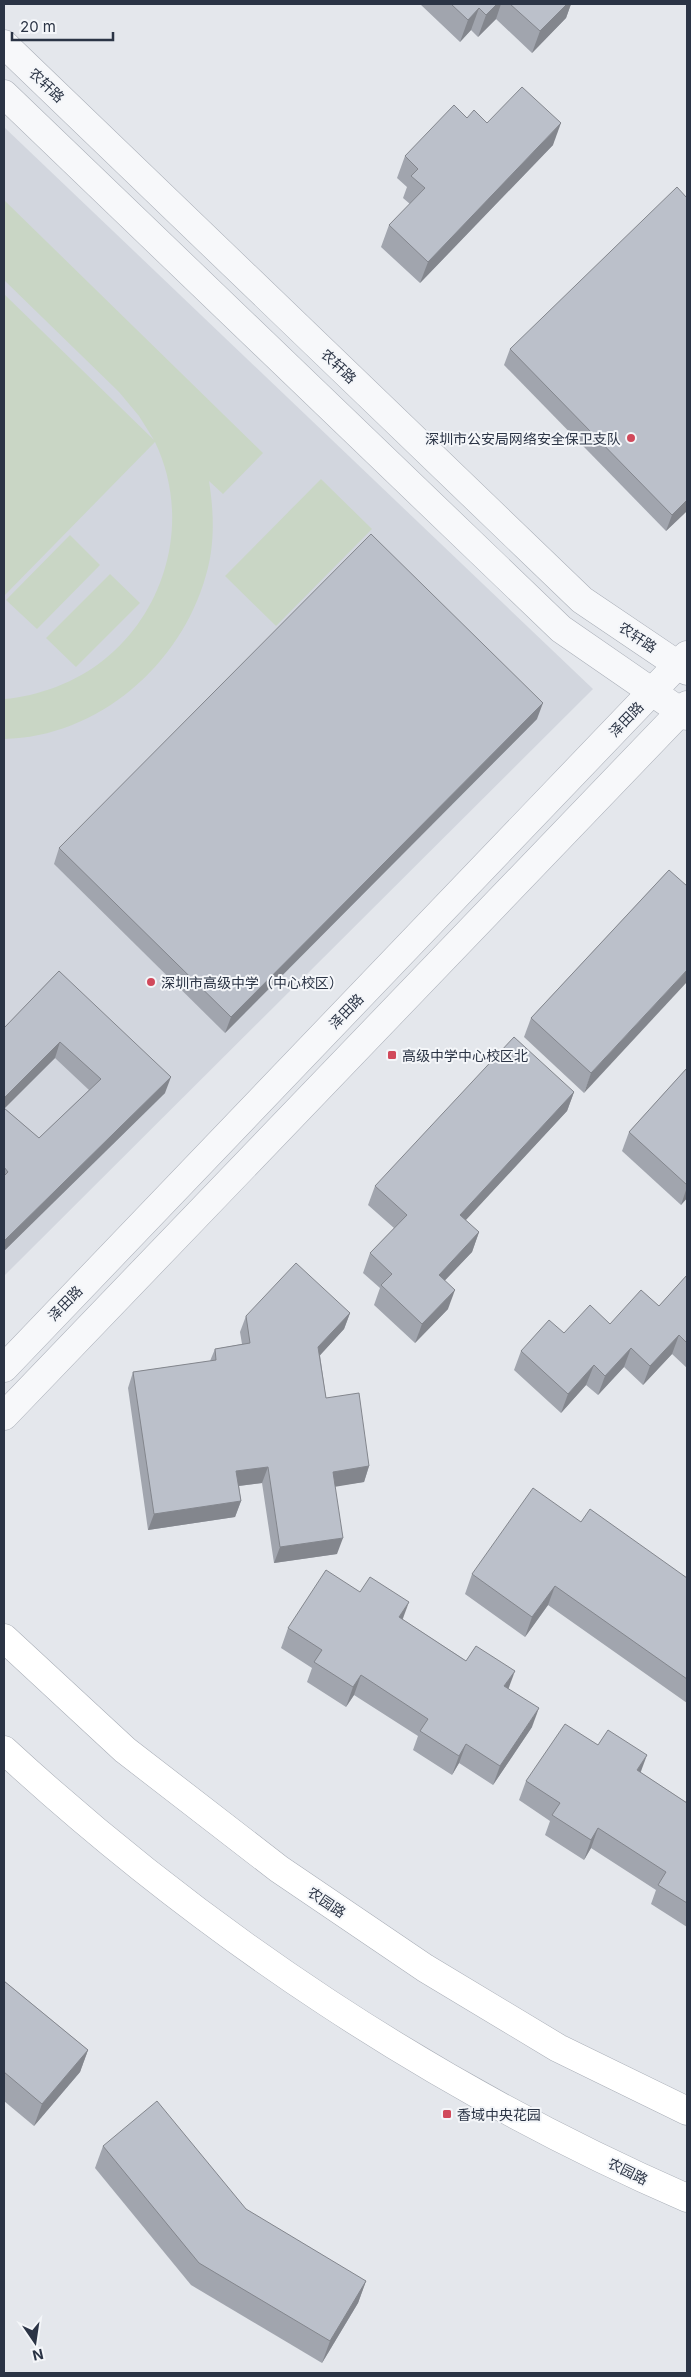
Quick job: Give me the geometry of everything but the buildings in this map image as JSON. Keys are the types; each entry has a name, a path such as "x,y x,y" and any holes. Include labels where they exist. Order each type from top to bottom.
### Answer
{"main road":[{"name":"农园路","path":"4,1638 125,1750 279,1869 425,1968 558,2048 687,2111"},
{"name":"农园路","path":"4,1750 138,1865 237,1941 365,2027 496,2104 633,2174 687,2198"}],"street":[{"name":"农轩路","path":"4,44 582,600 684,663"},
{"path":"4,94 561,629 652,692 685,711 4,1416"},
{"name":"泽田路","path":"4,1368 652,692 684,663"}],"shaded area":[{"name":"深圳市高级中学（中心校区）","path":"4,127 593,689 4,1276"}],"green space":[{"path":"4,200 263,453 223,494 209,481 213,528 211,552 206,575 194,608 177,638 156,666 131,690 103,710 72,725 39,735 4,739 4,699 37,693 56,687 90,670 119,647 142,618 159,586 169,551 172,515 168,478 155,442 4,596 4,294 154,440 139,416 119,392 4,280"},
{"path":"321,479 372,529 276,626 225,576"},
{"path":"70,535 100,565 37,629 6,600"},
{"path":"110,574 140,603 76,667 46,638"}],"place":[{"name":"深圳市公安局网络安全保卫支队","path":"631,438"},
{"name":"深圳市高级中学（中心校区）","path":"151,982"},
{"name":"高级中学中心校区北","path":"392,1055"},
{"name":"香域中央花园","path":"447,2114"}]}
